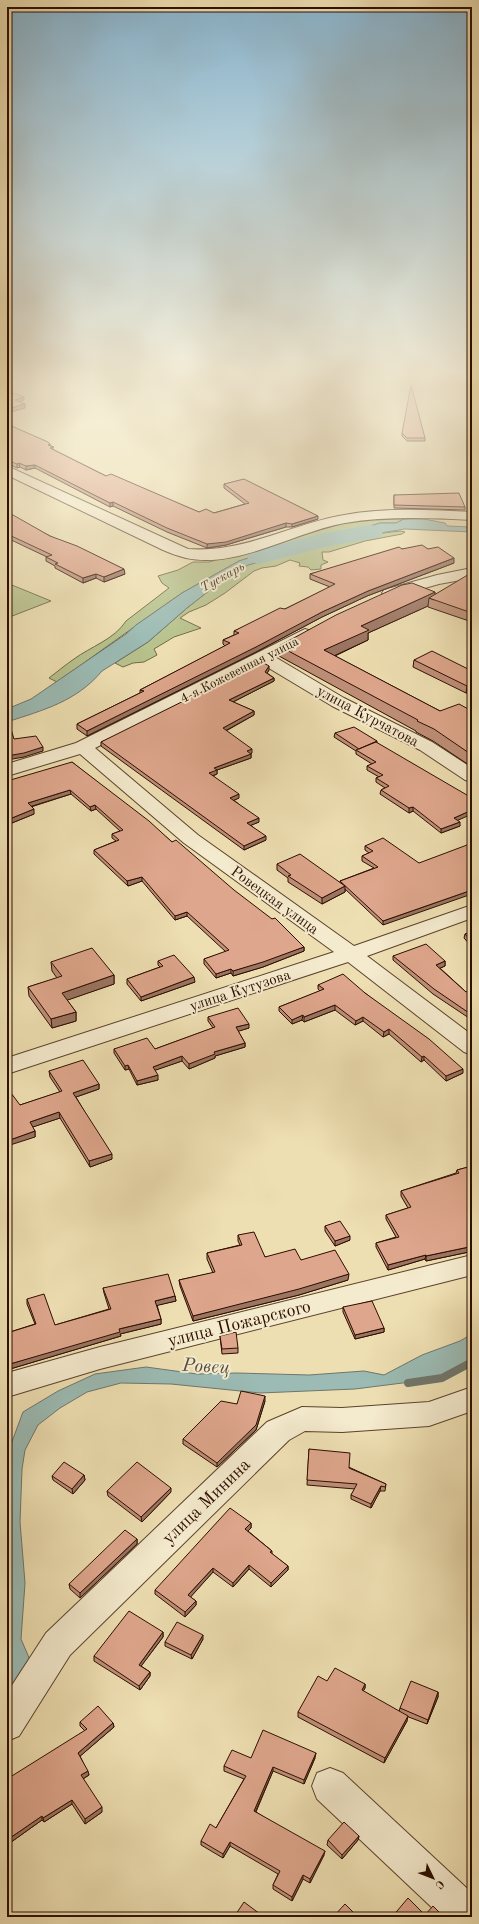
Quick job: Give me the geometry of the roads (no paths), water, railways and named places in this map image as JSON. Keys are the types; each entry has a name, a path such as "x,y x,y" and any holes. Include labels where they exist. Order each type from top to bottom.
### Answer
{"street":[{"path":"7,470 187,554 204,555 244,549 324,523 362,517 408,515 472,516"},
{"path":"374,600 396,591 472,573"},
{"name":"4-я Кожевенная улица","path":"7,770 83,747 264,657 317,628"},
{"name":"улица Курчатова","path":"264,657 338,702 426,746 472,776"},
{"name":"Ровецкая улица","path":"83,747 191,839 351,954 472,1047"},
{"name":"улица Кутузова","path":"7,1066 351,954 472,911"},
{"name":"улица Пожарского","path":"7,1385 130,1350 472,1265"},
{"name":"улица Минина","path":"7,1724 58,1644 278,1431 302,1420 342,1420 429,1414 472,1399"},
{"path":"330,1786 470,1917"}],"water":[{"path":"404,519 424,519 445,523 447,526 472,527 472,532 405,529 349,538 329,539 308,544 248,565 224,579 187,608 148,642 102,671 92,682 70,698 46,709 7,722 7,709 31,699 126,634 136,625 182,593 239,561 312,538 352,532 380,523 396,523"},
{"path":"472,1334 472,1362 442,1378 355,1389 260,1393 171,1384 121,1383 87,1392 60,1408 38,1425 25,1450 22,1469 20,1522 25,1583 21,1639 30,1660 18,1682 7,1691 7,1455 23,1412 58,1391 95,1374 146,1367 197,1374 237,1373 309,1375 364,1371 384,1375 422,1355 460,1341"}],"waterway":[{"name":"Тускарь","path":"259,557 324,540 371,532"},
{"name":"Ровец","path":"408,1383 442,1378 472,1362"}]}
